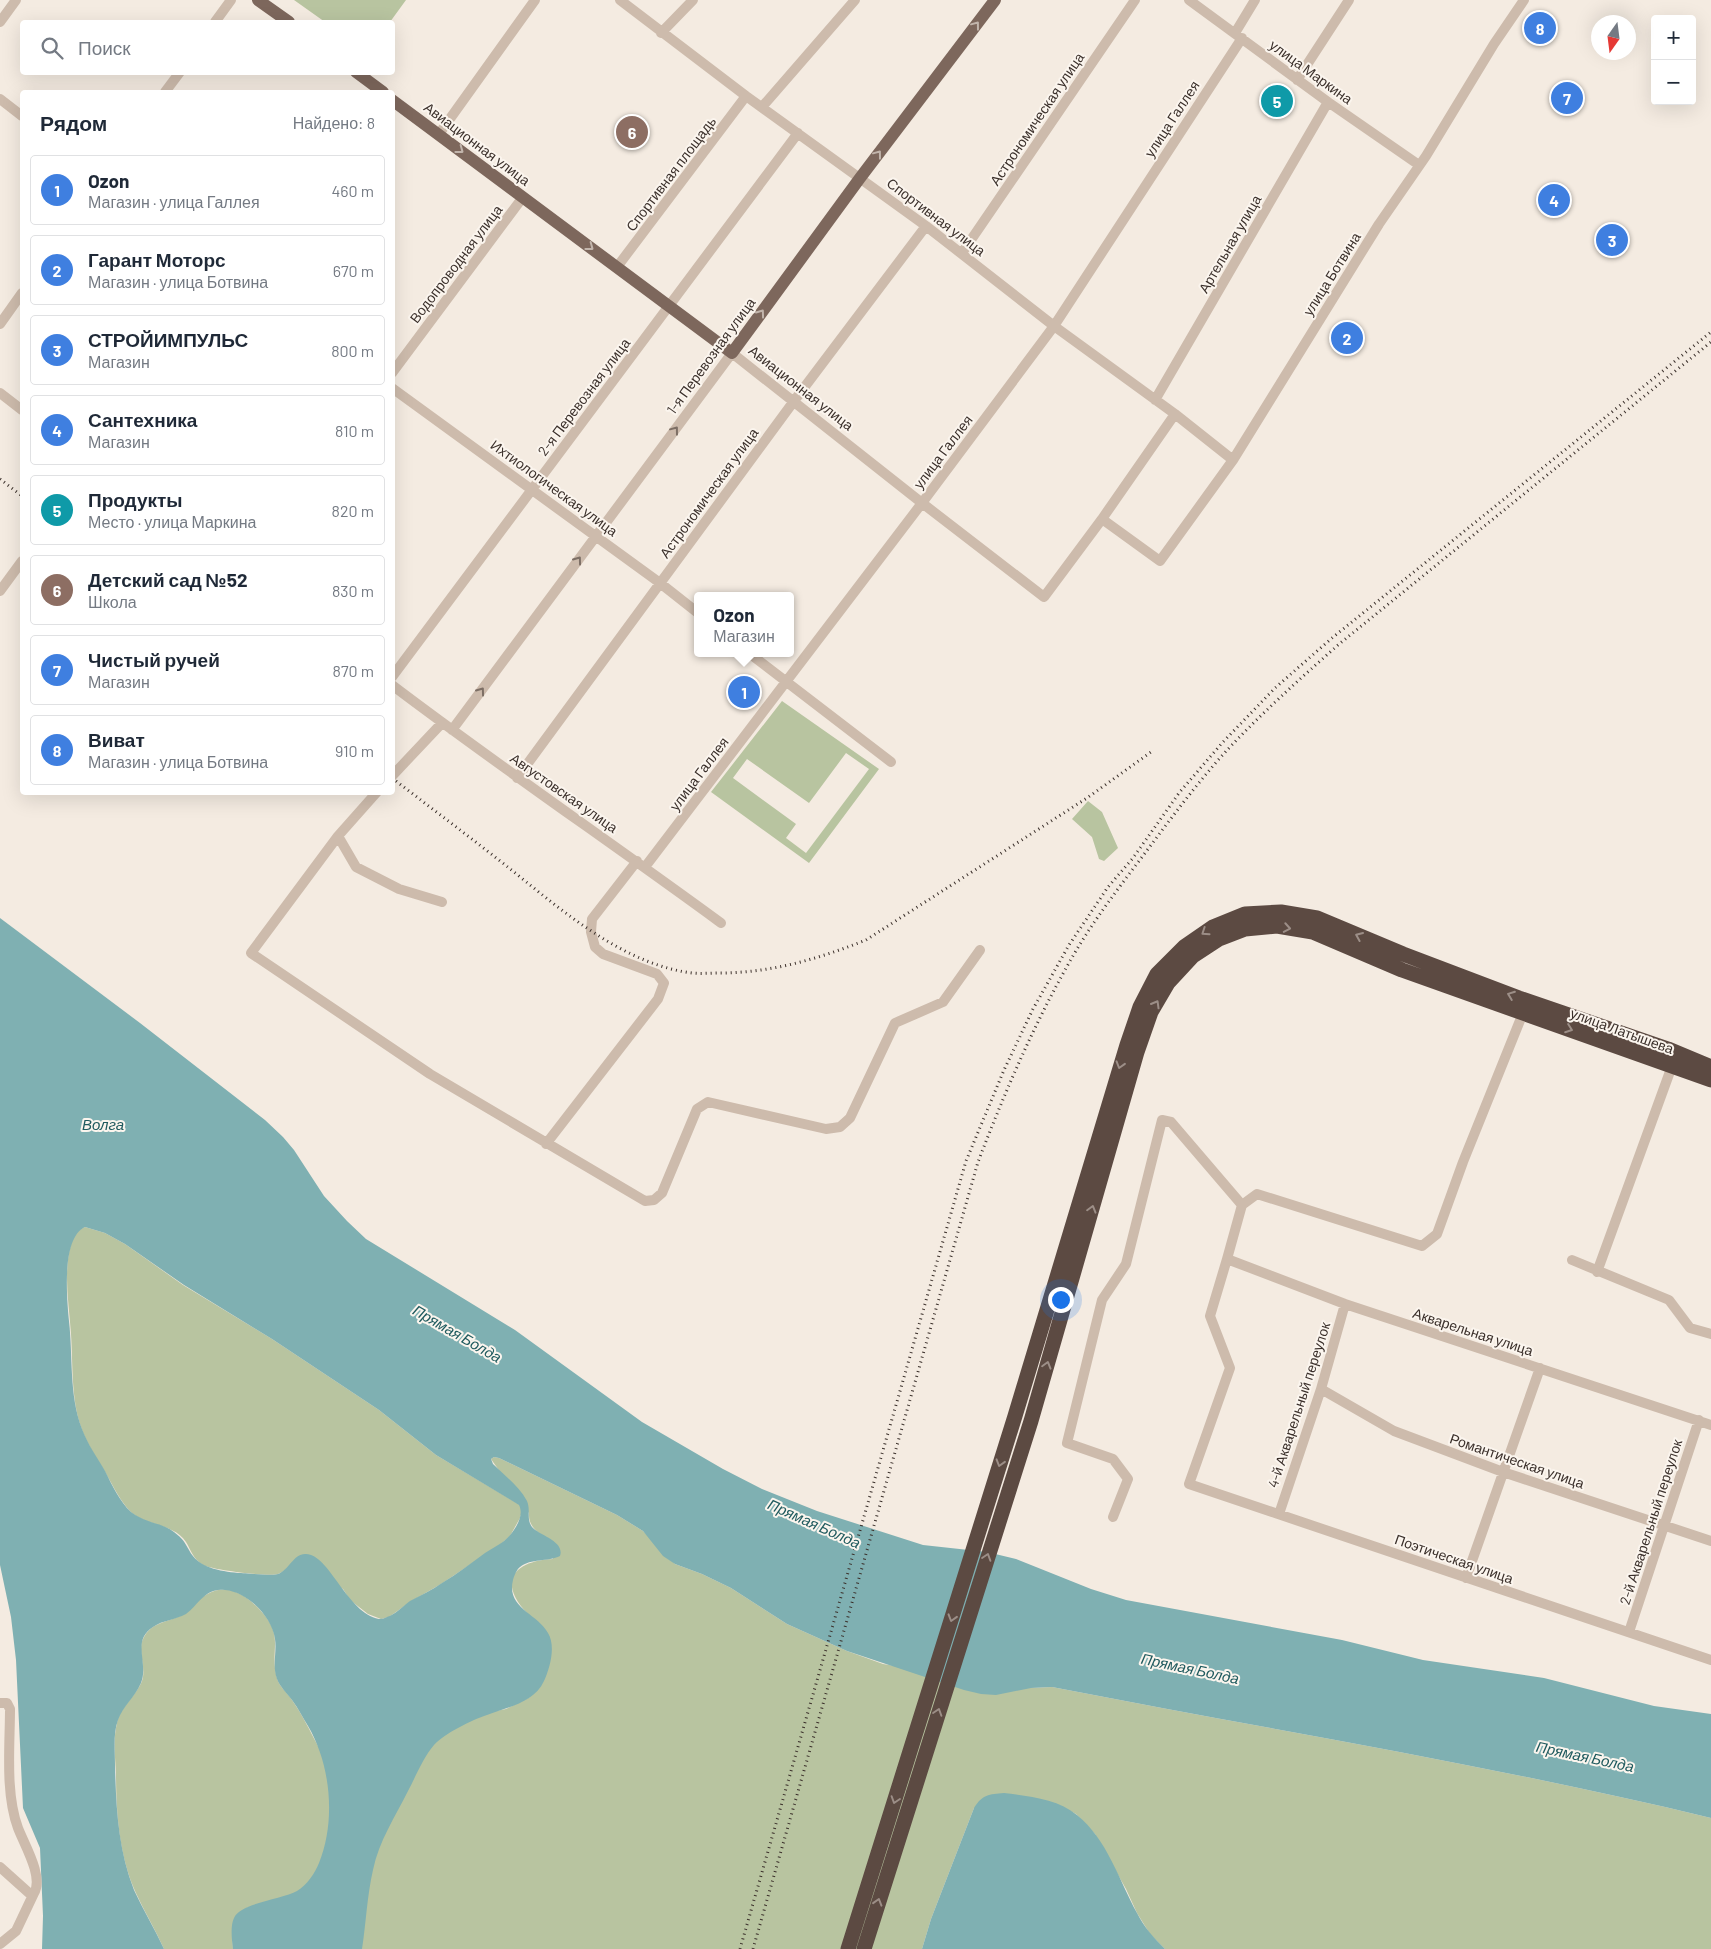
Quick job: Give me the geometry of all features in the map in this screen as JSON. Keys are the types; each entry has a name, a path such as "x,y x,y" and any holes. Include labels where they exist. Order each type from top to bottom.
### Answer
{"highway":[{"name":"улица Латышева","path":"917,1756 1015,1416 1127,1045 1140,1007 1157,974 1184,947 1213,927 1245,914 1280,912 1317,918 1403,954 1557,1012 1651,1043 1711,1067"},
{"name":"улица Латышева","path":"917,1756 1031,1420 1151,1012 1168,983 1193,956 1219,939 1245,929 1277,926 1313,932 1402,970 1711,1080"},
{"path":"848,1949 917,1756"},
{"path":"864,1949 917,1756"}],"main road":[{"path":"258,0 286,20"},
{"name":"1-я Перевозная улица","path":"732,353 860,178 994,0"},
{"path":"359,75 375,90"},
{"name":"Авиационная улица","path":"395,102 732,353"}],"street":[{"path":"0,22 16,0"},
{"path":"216,20 231,0"},
{"path":"439,134 535,0"},
{"name":"Спортивная улица","path":"620,0 746,96 962,253 1054,326 1175,414 1233,460"},
{"path":"661,33 693,0"},
{"path":"762,107 855,0"},
{"name":"Астрономическая улица","path":"962,253 1135,0"},
{"name":"улица Маркина","path":"1189,0 1239,35 1297,80 1419,165"},
{"name":"улица Галлея","path":"546,1144 658,999 664,984 657,974 603,954 595,946 590,932 592,919 641,864 786,682 1054,326 1239,35 1255,0"},
{"path":"1297,80 1349,0"},
{"name":"улица Ботвина","path":"1102,518 1160,560 1233,460 1379,224 1419,165 1494,44 1524,0"},
{"path":"166,90 178,75"},
{"name":"Спортивная площадь","path":"617,268 746,96"},
{"path":"0,99 20,114"},
{"name":"Артельная улица","path":"1155,400 1328,102"},
{"name":"2-я Перевозная улица","path":"395,673 798,133"},
{"name":"Водопроводная улица","path":"395,369 523,197"},
{"name":"Астрономическая улица","path":"517,778 794,401 926,226"},
{"path":"0,324 20,296"},
{"name":"Авиационная улица","path":"732,353 1044,597 1102,518"},
{"name":"1-я Перевозная улица","path":"452,730 732,353"},
{"name":"Ихтиологическая улица","path":"395,390 694,609"},
{"path":"0,393 20,408"},
{"path":"1102,518 1175,414"},
{"path":"0,591 20,564"},
{"path":"754,657 891,762"},
{"name":"Августовская улица","path":"395,687 517,778 722,923"},
{"path":"395,773 442,723"},
{"path":"374,795 338,836 251,953 430,1074 644,1200 654,1200 662,1193 697,1109 708,1102 826,1128 840,1126 850,1118 895,1023 943,1002 980,950"},
{"path":"338,836 356,867 399,888 442,902"},
{"path":"1228,1259 1242,1205 1257,1194 1422,1246 1437,1234 1463,1162 1523,1012"},
{"path":"1597,1272 1672,1066"},
{"path":"1113,1517 1128,1479 1113,1459 1067,1443 1102,1300 1126,1264 1162,1120 1171,1122 1242,1205"},
{"name":"Акварельная улица","path":"1228,1259 1346,1304 1711,1424"},
{"name":"Поэтическая улица","path":"1228,1259 1210,1316 1230,1368 1189,1484 1711,1660"},
{"path":"1572,1260 1597,1272 1669,1300 1690,1328 1711,1334"},
{"name":"4-й Акварельный переулок","path":"1279,1514 1321,1389 1346,1304"},
{"path":"1466,1578 1540,1368"},
{"name":"Романтическая улица","path":"1321,1389 1394,1431 1503,1472 1711,1541"},
{"name":"2-й Акварельный переулок","path":"1629,1632 1699,1420"},
{"path":"0,1703 7,1703 10,1709 12,1798 17,1825 36,1870 36,1889 31,1893 16,1931 0,1944"},
{"path":"0,1867 31,1893"}],"green space":[{"path":"294,0 406,0 391,20 322,20"},
{"path":"782,701 879,769 809,863 711,792","holes":["846,753 869,769 806,853 786,838 796,824 733,778 747,759 809,803"]},
{"path":"1088,801 1102,812 1118,848 1104,861 1099,859 1092,837 1072,819"},
{"path":"85,1227 105,1233 125,1244 183,1285 272,1339 379,1410 436,1455 520,1505 522,1511 520,1518 510,1536 441,1584 389,1617 381,1619 368,1614 350,1600 343,1589 292,1563 282,1572 273,1575 229,1571 200,1563 186,1542 174,1531 142,1519 128,1509 90,1448 81,1427 74,1393 67,1266 72,1241 78,1231"},
{"path":"494,1457 617,1515 643,1531 675,1564 731,1588 787,1624 847,1651 883,1664 1031,1688 1052,1687 1547,1781 1711,1818 1711,1949 1165,1949 1150,1934 1137,1913 1126,1889 1095,1834 1076,1814 1059,1805 974,1808 931,1919 922,1949 314,1949 249,1907 238,1915 233,1924 233,1949 164,1949 138,1898 125,1863 117,1803 116,1729 121,1712 142,1681 141,1648 148,1631 160,1623 186,1613 200,1599 217,1590 235,1592 252,1602 268,1620 272,1628 275,1644 275,1668 278,1681 299,1711 318,1746 506,1709 530,1697 528,1614 513,1592 512,1583 514,1575 519,1569 528,1564 553,1559 552,1541 539,1533 530,1523 529,1513 491,1459"}],"water":[{"name":"Волга","path":"0,918 265,1120 294,1150 324,1196 366,1239 515,1330 642,1422 723,1469 762,1489 817,1511 923,1545 987,1552 1016,1559 1091,1589 1126,1600 1342,1640 1423,1660 1544,1678 1654,1706 1711,1714 1711,1818 1547,1781 1052,1687 1031,1688 996,1695 964,1690 847,1651 787,1624 731,1588 675,1564 663,1556 643,1531 617,1515 494,1457 491,1459 493,1464 516,1486 527,1501 529,1521 532,1527 551,1539 559,1546 561,1551 560,1556 529,1562 520,1567 514,1577 512,1589 518,1604 537,1620 548,1633 552,1644 550,1664 544,1681 534,1694 519,1703 459,1727 439,1740 427,1755 379,1849 369,1890 362,1949 233,1949 232,1925 238,1913 253,1905 297,1891 313,1875 324,1847 329,1811 326,1775 316,1741 296,1706 277,1679 275,1639 269,1622 258,1607 242,1595 218,1590 203,1597 186,1614 165,1621 146,1633 142,1646 143,1675 141,1683 120,1715 115,1731 117,1812 124,1859 134,1890 164,1949 42,1949 43,1916 40,1848 23,1808 16,1660 11,1617 0,1565","holes":["85,1227 105,1233 125,1244 184,1285 272,1339 379,1410 436,1455 519,1505 521,1513 511,1534 448,1580 410,1601 393,1614 379,1619 357,1606 323,1563 314,1557 302,1554 282,1572 275,1575 217,1570 198,1561 183,1540 174,1532 131,1512 116,1493 84,1435 73,1389 67,1299 69,1256 77,1233"]},
{"path":"1004,1793 1023,1795 1052,1802 1077,1815 1104,1848 1143,1923 1165,1949 922,1949 931,1919 974,1808 986,1796"}],"railway":[{"path":"740,1949 966,1161 1004,1070 1033,1009 1069,945 1108,887 1133,858 1179,793 1222,743 1275,688 1332,638 1711,332"},
{"path":"753,1949 978,1162 1023,1054 1077,949 1114,894 1210,769 1269,708 1338,645 1711,342"},
{"path":"0,479 20,494"},
{"path":"395,780 568,915 616,946 640,958 666,967 695,973 738,972 757,971 794,964 866,940 1087,798 1151,752"}],"place":[{"name":"Виват","path":"1540,28"},
{"name":"Чистый ручей","path":"1567,98"},
{"name":"Продукты","path":"1277,101"},
{"name":"Детский сад №52","path":"632,132"},
{"name":"Сантехника","path":"1554,200"},
{"name":"СТРОЙИМПУЛЬС","path":"1612,240"},
{"name":"Гарант Моторс","path":"1347,338"},
{"name":"Ozon","path":"744,692"}],"water label":[{"name":"Прямая Болда","path":"457,1334"},
{"name":"Прямая Болда","path":"814,1524"},
{"name":"Прямая Болда","path":"1190,1669"},
{"name":"Прямая Болда","path":"1585,1757"}]}
